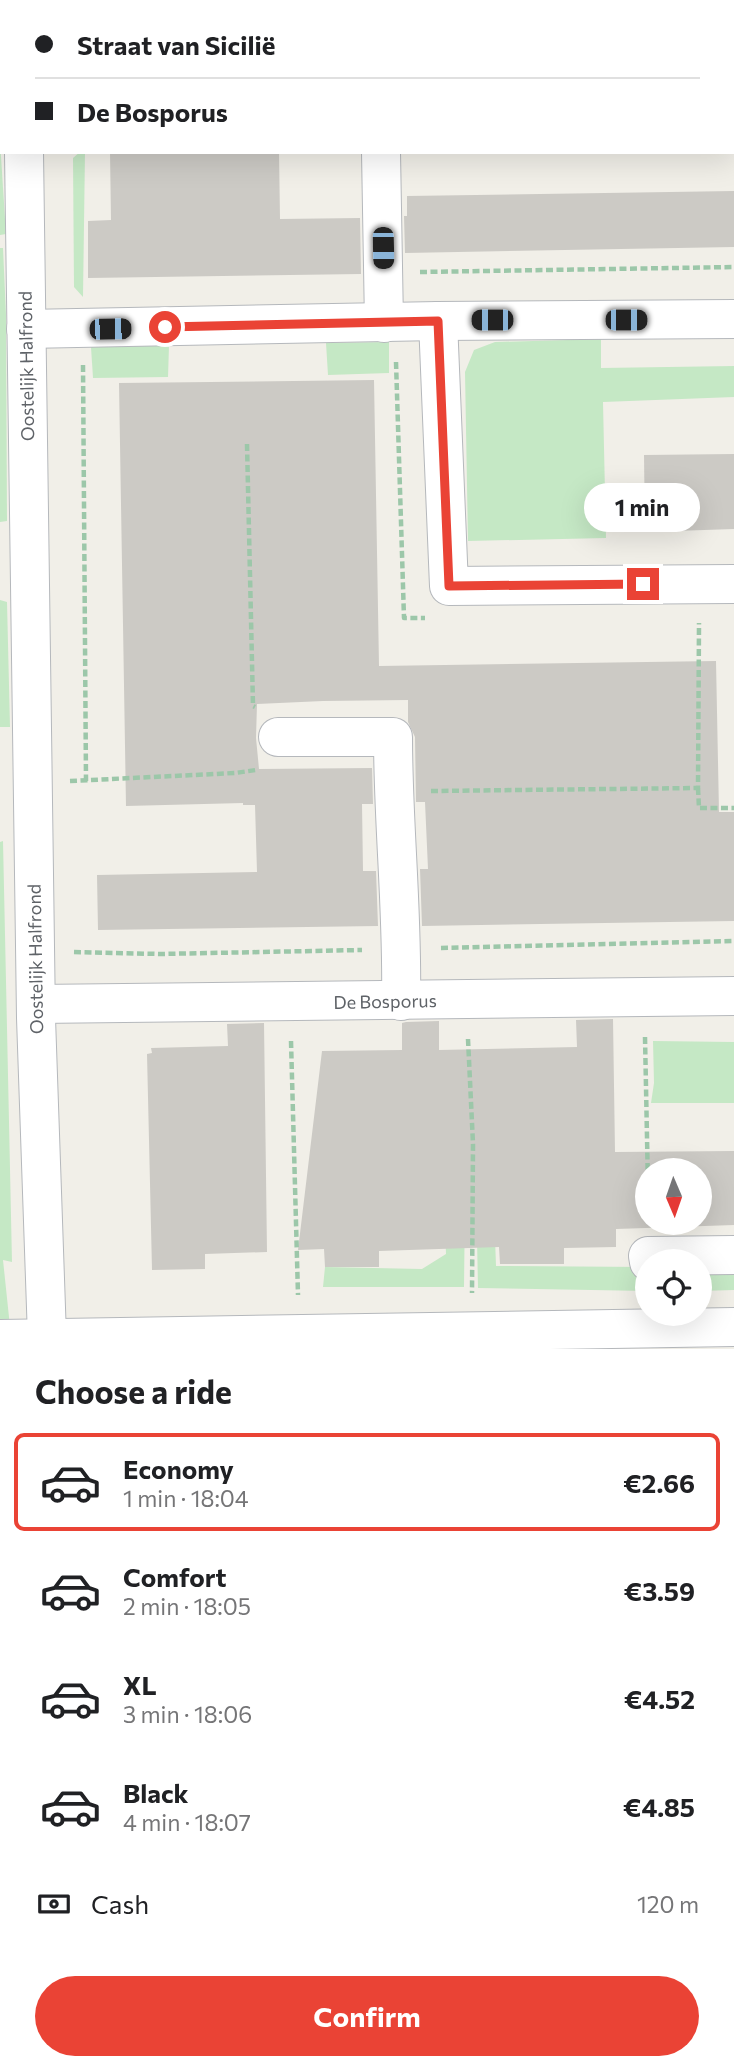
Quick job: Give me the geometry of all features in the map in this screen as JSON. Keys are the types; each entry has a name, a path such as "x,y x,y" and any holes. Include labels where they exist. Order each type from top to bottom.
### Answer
{"street":[{"name":"Oostelijk Halfrond","path":"24,154 26,329 15,580 34,782 36,1004 47,1338"},
{"path":"381,154 384,323"},
{"path":"26,329 438,321 734,319"},
{"path":"438,321 449,586 716,584"},
{"path":"278,737 393,737 393,791 402,949 401,1001"},
{"name":"De Bosporus","path":"36,1004 734,996"},
{"path":"712,1255 734,1255"},
{"path":"0,1339 299,1335 462,1338 635,1322"},
{"path":"712,1325 734,1327"}],"path":[{"path":"383,273 734,267"},
{"path":"82,329 86,781"},
{"path":"34,782 235,774 265,768 278,737 263,709 253,706 247,444"},
{"path":"716,584 698,788 699,808 734,808"},
{"path":"393,791 698,788"},
{"path":"644,998 647,1158"},
{"path":"462,1338 473,1144 466,1000"},
{"path":"289,1002 299,1335"}],"green space":[{"path":"0,154 1,154 6,234 0,235"},
{"path":"78,154 85,154 83,297 74,287 73,158"},
{"path":"0,248 3,248 6,315 7,521 0,522"},
{"path":"601,339 601,368 734,366 734,397 603,402 606,538 468,541 465,372 474,350 495,342"},
{"path":"389,342 389,373 328,375 326,343"},
{"path":"169,345 168,377 93,378 91,347"},
{"path":"0,600 7,602 10,727 0,727"},
{"path":"3,841 12,1262 3,1260 11,1336 0,1337 0,842"},
{"path":"653,1041 734,1042 734,1103 651,1103 654,1083"},
{"path":"444,1201 465,1202 464,1287 323,1287 325,1267 422,1269 446,1254"},
{"path":"477,1238 495,1238 496,1266 635,1267 635,1291 478,1288"},
{"path":"712,1270 734,1270 734,1290 712,1291"}],"building":[{"path":"110,154 279,154 280,219 360,218 361,274 88,278 88,221 111,220"},
{"path":"734,191 734,247 405,253 404,216 407,216 407,196"},
{"path":"374,380 379,666 716,661 719,812 734,812 734,921 422,926 420,869 428,869 425,802 416,802 415,737 408,722 408,700 323,701 257,704 259,769 372,768 373,804 362,804 363,871 376,871 378,926 98,930 97,875 257,872 255,805 126,806 119,383"},
{"path":"734,454 734,529 645,532 644,455"},
{"path":"613,1019 615,1152 734,1151 734,1225 712,1226 712,1158 635,1158 635,1228 616,1229 616,1247 564,1248 564,1264 500,1264 499,1247 379,1251 379,1267 325,1267 324,1249 298,1250 322,1051 402,1050 402,1023 439,1021 439,1050 577,1047 576,1020"},
{"path":"264,1023 267,1252 205,1254 205,1269 152,1270 147,1054 152,1053 151,1048 228,1046 227,1024"}],"route":[{"path":"165,327 438,321 449,586 643,584"}]}
